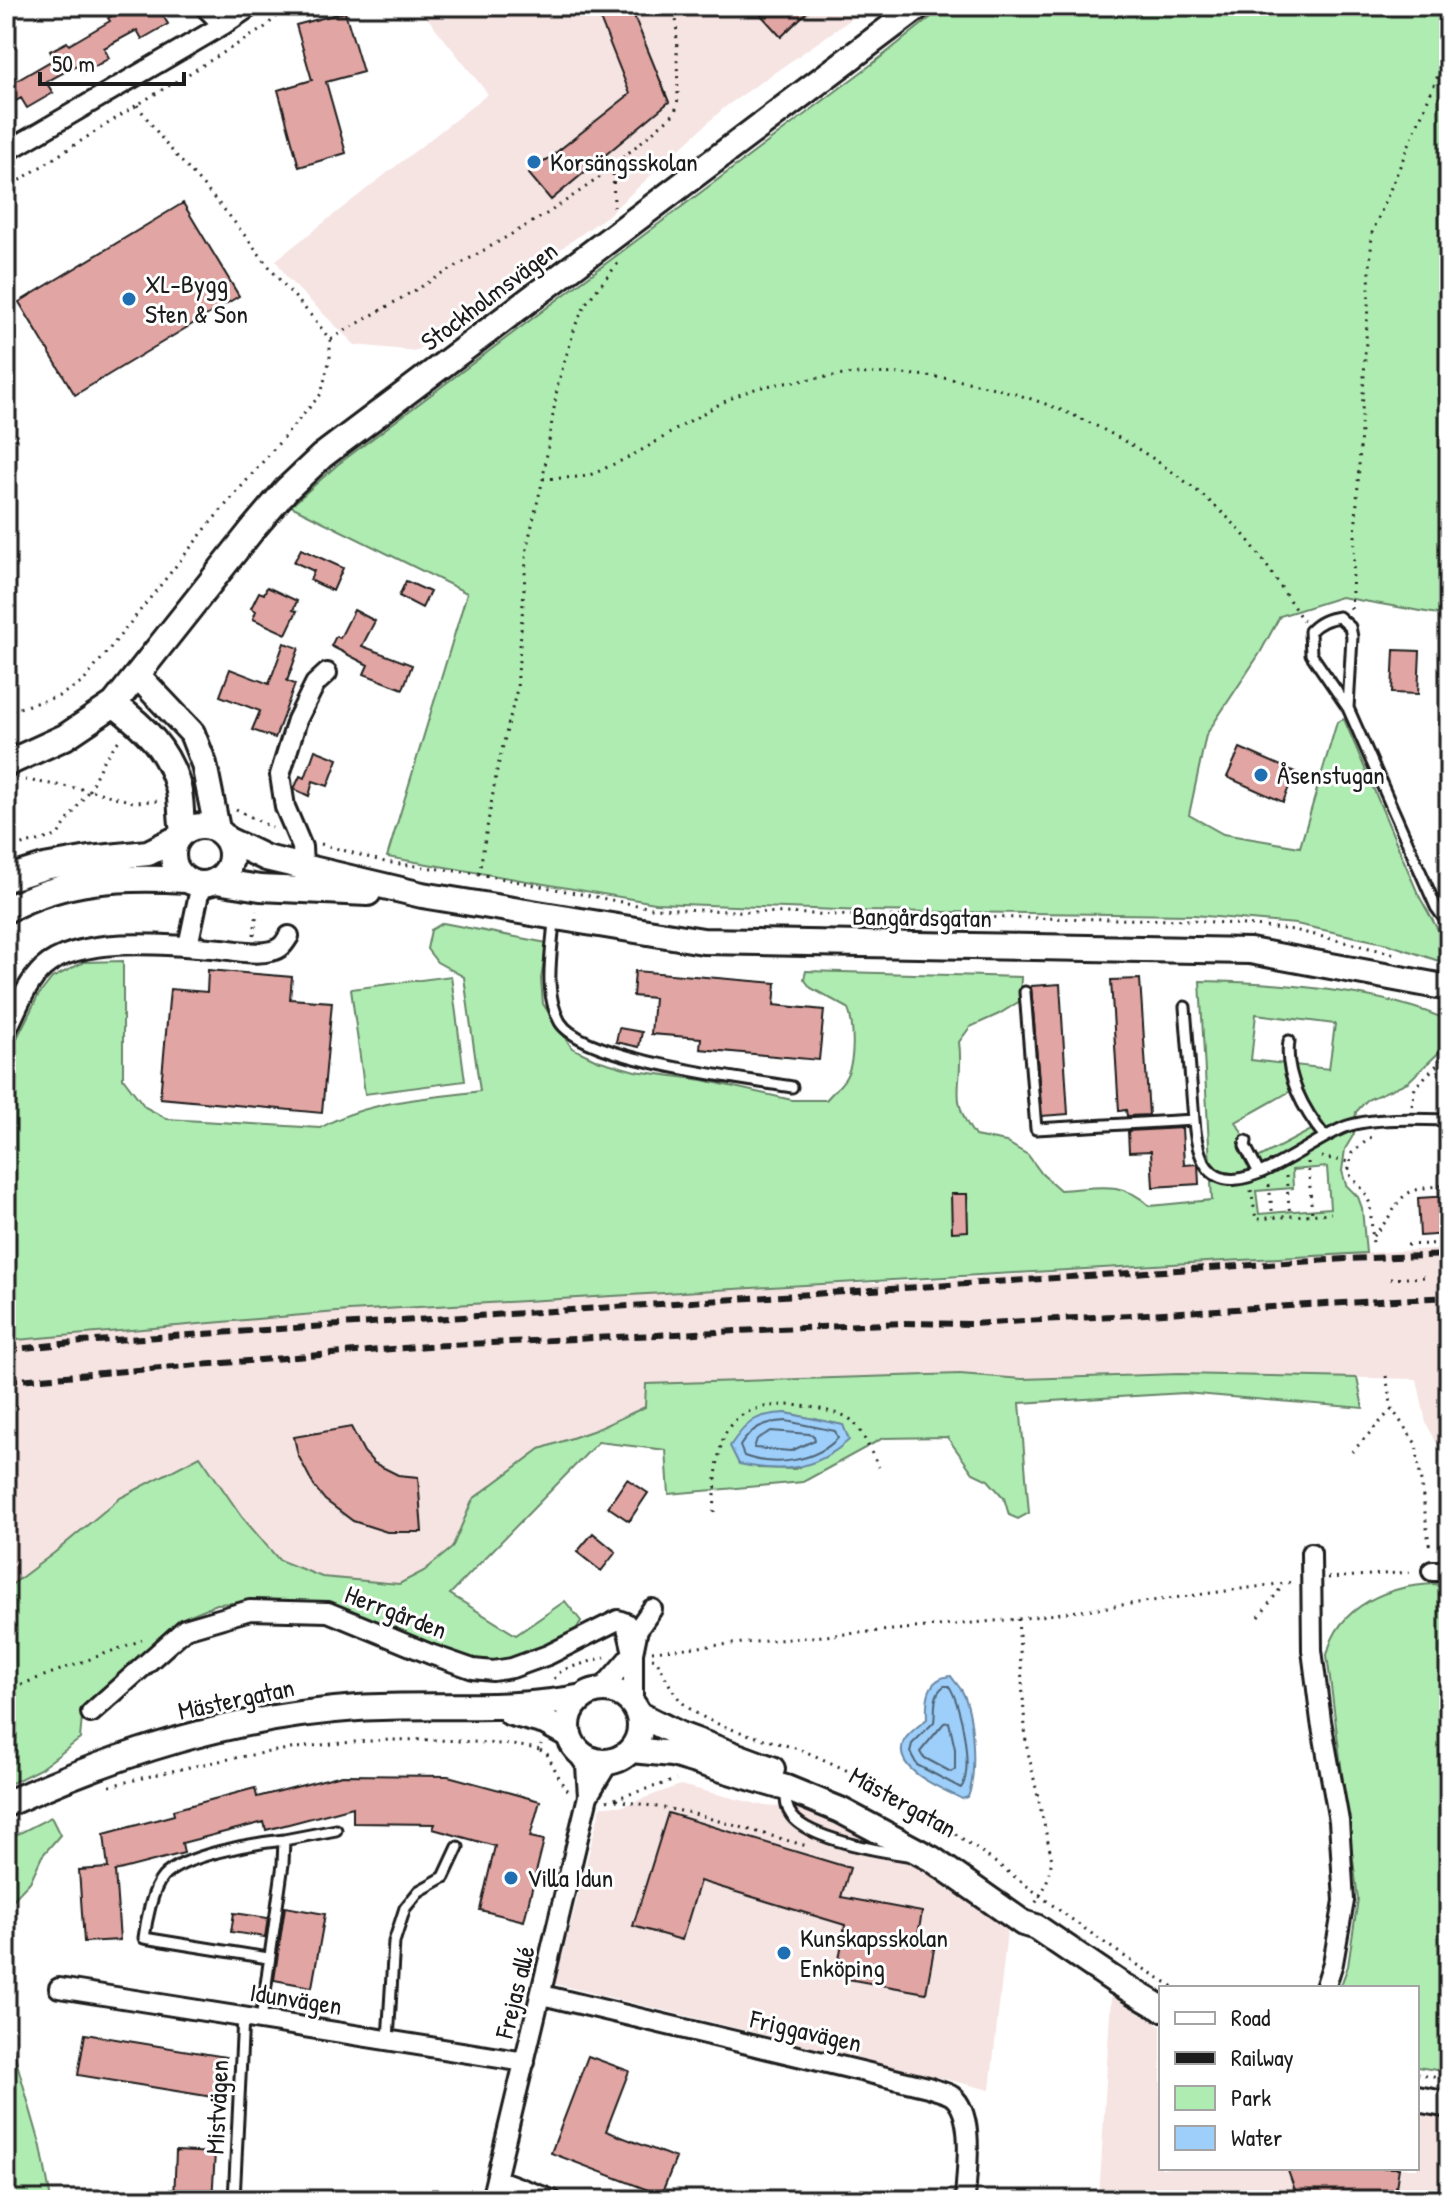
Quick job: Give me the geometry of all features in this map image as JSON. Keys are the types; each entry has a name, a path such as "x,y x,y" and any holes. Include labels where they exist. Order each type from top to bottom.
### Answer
{"main road":[{"name":"Stockholmsvägen","path":"14,771 114,704 252,530 286,490 322,456 919,6"},
{"path":"6,910 64,886 106,879 201,882 227,870 232,855 222,835 204,764 192,733 138,676"},
{"path":"114,704 135,720 164,750 180,800 180,835 172,854 176,869 201,882"},
{"path":"6,879 44,867 148,853 202,825 222,835"},
{"name":"Bangårdsgatan","path":"222,835 266,858 422,895 703,941 1250,951 1449,988"},
{"name":"Bangårdsgatan","path":"201,882 260,888 422,895"},
{"name":"Bangårdsgatan","path":"1420,984 1449,998"},
{"path":"573,1742 569,1717 592,1693"},
{"name":"Mästergatan","path":"6,1804 130,1752 255,1721 358,1708 489,1707 546,1713 592,1693 619,1693 636,1709 680,1735 792,1776 847,1800 941,1854 1035,1913 1117,1982 1159,2007"},
{"path":"546,1713 585,1758 608,1763 619,1760 632,1750 640,1733 636,1709"},
{"name":"Mästergatan","path":"632,1750 672,1754 786,1788 840,1810 932,1859 1023,1923 1035,1913"},
{"path":"1419,2099 1449,2105"}],"street":[{"path":"204,6 223,25"},
{"path":"6,152 251,6"},
{"path":"303,866 304,855 285,807 280,775 297,720 315,684 327,673"},
{"path":"188,946 201,882"},
{"path":"6,1031 31,981 45,966 61,956 116,945 188,946 264,952 283,945 289,936"},
{"path":"1311,1553 1312,1650 1339,1821 1344,1901 1326,1986"},
{"path":"636,1709 633,1653 638,1629 652,1609"},
{"name":"Herrgården","path":"91,1713 185,1629 250,1610 328,1612 473,1669 493,1671 512,1668 548,1655 618,1620 626,1623 633,1653"},
{"path":"592,1693 633,1653"},
{"name":"Frejas allé","path":"491,2200 588,1796 586,1766 573,1742"},
{"name":"Frejas allé","path":"588,1796 608,1763"},
{"name":"Idunvägen","path":"59,1988 525,2062"},
{"name":"Friggavägen","path":"542,1995 928,2087 953,2097 966,2120 965,2200"},
{"path":"496,2179 552,2200"}],"lane":[{"path":"1348,708 1352,637 1350,627 1339,617 1317,623 1310,631 1311,654 1348,708 1436,907 1449,925"},
{"path":"554,917 550,979 552,1003 561,1024 578,1039 636,1059 792,1087"},
{"path":"1025,992 1036,1129 1194,1120"},
{"path":"1185,1007 1196,1146 1215,1174 1228,1180 1259,1174 1348,1125 1411,1118 1449,1120"},
{"path":"1289,1041 1286,1058 1288,1070 1325,1137"},
{"path":"1246,1141 1245,1146 1259,1174"},
{"path":"268,1958 144,1938 148,1913 162,1877 190,1861 252,1843 336,1830"},
{"name":"Mistvägen","path":"234,2200 252,2018 268,1958 284,1840"},
{"path":"388,2040 394,1942 405,1908 419,1891 444,1877 458,1847"}],"path":[{"path":"6,189 264,28 288,6"},
{"path":"330,340 548,213 599,178 675,113 678,99 676,6"},
{"path":"1350,627 1372,233 1449,49"},
{"path":"7,711 59,696 83,682 211,522 321,394 330,358 330,340 137,105"},
{"path":"479,874 497,770 517,689 527,546 543,479 558,383 576,324 587,302 621,257"},
{"path":"543,479 588,476 643,451 680,426 754,389 839,374 923,374 996,387 1093,424 1155,458 1230,520 1310,631"},
{"path":"14,771 133,802 180,800"},
{"path":"6,849 57,836 89,790"},
{"path":"212,801 235,808 274,829 299,838 385,862 479,874 652,908 864,916 1193,920 1294,930 1399,955"},
{"path":"1411,1118 1415,1087 1449,1053"},
{"path":"1373,1244 1370,1204 1365,1192 1348,1173 1352,1153 1374,1136"},
{"path":"1312,1214 1308,1163 1319,1156 1349,1162"},
{"path":"1285,1160 1290,1216"},
{"path":"1259,1174 1273,1217"},
{"path":"1259,1174 1256,1219 1331,1213"},
{"path":"1373,1236 1384,1225 1401,1196 1414,1189 1449,1185"},
{"path":"1407,1245 1449,1243"},
{"path":"1390,1279 1426,1277"},
{"path":"540,1750 551,1682 562,1670 592,1659 1018,1619 1285,1582 1441,1571 1416,1444 1392,1409 1386,1376"},
{"path":"714,1512 718,1464 730,1426 749,1413 771,1406 786,1403 809,1405 848,1417 860,1430 879,1467"},
{"path":"1352,1452 1392,1409"},
{"path":"1259,1617 1285,1582"},
{"path":"1018,1619 1026,1743 1052,1860 1035,1913"},
{"path":"6,1690 110,1650 145,1640"},
{"path":"633,1653 656,1659 671,1686 690,1709 708,1719 799,1750 904,1801 981,1850 1035,1913 1117,1953 1173,1986"},
{"path":"111,1786 289,1748 353,1742 442,1740 540,1750 547,1754 565,1789 588,1796 687,1812 817,1849"},
{"path":"616,1800 678,1779"},
{"path":"1419,2074 1449,2080"}],"shaded area":[{"name":"Korsängsskolan","path":"418,6 870,6 725,107 607,216 416,351 355,345 287,278 276,260 488,94"},
{"path":"1449,1248 1449,1532 1442,1453 1426,1423 1417,1379 1179,1374 1022,1379 960,1374 646,1384 645,1406 595,1430 540,1449 474,1499 452,1548 424,1571 399,1584 322,1577 279,1560 242,1517 54,1553 6,1589 6,1341 349,1311 918,1281"},
{"name":"Kunskapsskolan Enköping","path":"680,1785 765,1806 818,1809 928,1864 1008,1922 990,2090 555,1984 601,1806 623,1806"},
{"path":"1111,1996 1159,2025 1159,2170 1419,2170 1419,2112 1449,2118 1449,2200 1099,2200"}],"green space":[{"path":"945,6 1449,6 1449,616 1341,597 1280,616 1260,653 1206,735 1189,815 1223,834 1300,847 1337,722 1344,719 1418,894 1442,937 1442,962 1388,944 1296,924 1194,915 864,911 655,903 387,857 467,593 291,506 337,465"},
{"path":"443,923 547,943 541,979 543,1004 572,1048 597,1060 635,1071 703,1080 792,1100 826,1100 844,1080 851,1065 853,1034 848,1008 811,988 804,979 806,971 1021,977 1020,1001 970,1027 959,1042 958,1090 966,1122 975,1136 1006,1142 1028,1155 1042,1174 1060,1190 1108,1187 1129,1192 1150,1206 1212,1200 1200,981 1294,986 1393,1002 1449,1021 1449,1043 1408,1082 1367,1100 1356,1112 1354,1134 1345,1149 1342,1171 1346,1185 1358,1197 1362,1208 1366,1253 349,1311 6,1341 6,1060 38,996 52,978 84,962 123,961 123,1078 145,1107 167,1119 320,1128 377,1106 480,1091 464,977 437,962 427,949 431,930","holes":["1256,1014 1335,1024 1329,1069 1251,1060","1296,1088 1317,1127 1256,1159 1236,1122","1327,1167 1330,1208 1259,1214 1256,1191 1293,1188 1292,1170"]},
{"path":"451,976 465,1081 365,1094 351,989"},
{"path":"960,1374 1022,1379 1179,1374 1357,1378 1363,1408 1184,1393 1020,1403 1029,1513 1018,1519 1009,1515 1004,1498 988,1480 973,1473 947,1437 883,1438 803,1482 669,1494 666,1450 598,1442 450,1594 516,1635 565,1601 581,1621 574,1633 509,1661 475,1661 328,1605 217,1604 185,1617 115,1680 82,1717 80,1739 40,1769 6,1786 6,1589 120,1498 200,1456 242,1517 279,1560 322,1577 399,1584 424,1571 452,1548 473,1499 540,1449 595,1430 645,1407 646,1384","holes":["786,1413 843,1425 848,1440 795,1469 758,1468"]},
{"path":"1436,1584 1449,1590 1449,2072 1419,2067 1419,1986 1341,1986 1348,1966 1358,1899 1327,1655 1342,1623 1354,1611 1384,1594"},
{"path":"51,1817 60,1835 42,1856 30,1882 6,1907 6,1840"},
{"path":"6,2025 41,2147 51,2200 6,2200"}],"water":[{"path":"786,1413 843,1425 849,1440 823,1458 797,1467 783,1469 739,1464 730,1446 742,1430 760,1417"},
{"path":"951,1676 962,1691 972,1728 973,1774 968,1797 962,1799 911,1769 902,1751 906,1738 927,1719 928,1697 933,1685"}],"building":[{"path":"129,6 157,6 168,24 142,39 137,30 104,48 109,58 84,73 79,64 46,82 53,93 27,108 21,98 6,107 6,87 54,59 50,51 67,42 69,45"},
{"path":"595,6 630,6 669,102 551,200 529,174 630,94"},
{"path":"753,6 813,6 781,37"},
{"path":"345,12 363,72 326,82 346,153 299,167 278,90 312,80 296,25"},
{"name":"XL-Bygg Sten & Son","path":"183,203 239,296 75,395 19,302"},
{"path":"301,549 343,568 333,591 310,580 314,571 294,562"},
{"path":"406,581 430,592 422,608 399,596"},
{"path":"267,587 297,601 293,610 297,611 286,634 253,619 256,611 251,608 259,592 264,594"},
{"path":"354,610 375,621 362,646 412,665 403,689 364,674 368,665 331,646 336,636 340,638"},
{"path":"284,643 299,648 287,681 295,684 275,738 252,730 260,711 220,696 230,669 269,684"},
{"path":"1394,650 1420,651 1418,694 1392,693"},
{"name":"Åsenstugan","path":"1240,748 1295,772 1283,802 1227,777"},
{"path":"315,750 338,759 328,786 313,781 309,796 294,789 300,776 305,778"},
{"path":"208,970 292,977 290,999 332,1002 322,1113 160,1098 170,989 207,992"},
{"path":"635,971 776,983 774,1005 824,1010 819,1060 700,1049 701,1038 651,1034 654,998 633,996"},
{"path":"1140,979 1149,1115 1127,1116 1126,1110 1119,1111 1111,980"},
{"path":"1060,984 1068,1114 1042,1116 1031,986"},
{"path":"619,1028 642,1032 639,1047 616,1042"},
{"path":"1182,1128 1184,1165 1198,1164 1199,1184 1153,1187 1151,1151 1129,1152 1128,1131"},
{"path":"951,1194 967,1194 968,1231 952,1232"},
{"path":"1449,1196 1449,1234 1420,1236 1418,1198"},
{"path":"351,1427 364,1452 374,1463 398,1475 418,1477 422,1532 387,1532 353,1521 325,1500 314,1486 298,1455 294,1437"},
{"path":"627,1479 648,1493 629,1521 608,1507"},
{"path":"593,1533 616,1552 601,1571 577,1552"},
{"path":"342,1775 448,1776 540,1801 530,1837 544,1840 524,1921 480,1910 495,1846 433,1829 435,1824 353,1823 353,1807 266,1830 264,1822 182,1843 184,1853 115,1871 120,1940 84,1942 79,1870 108,1868 104,1834 174,1815 173,1810 255,1788 257,1797"},
{"path":"668,1813 850,1868 841,1897 922,1912 918,1935 936,1938 926,1993 836,1977 845,1925 700,1881 682,1940 633,1926"},
{"path":"285,1907 325,1914 312,1987 274,1980"},
{"path":"234,1913 268,1918 265,1937 231,1932"},
{"path":"85,2034 226,2057 219,2098 78,2075"},
{"path":"588,2056 629,2071 606,2131 676,2158 661,2195 551,2153"},
{"path":"176,2151 215,2153 212,2200 174,2200"},
{"path":"1288,2170 1399,2170 1394,2200 1340,2200 1296,2193"}],"railway":[{"path":"6,1350 82,1342 1345,1259 1449,1255"},
{"path":"6,1381 428,1346 904,1323 970,1324 1449,1297"}],"place":[{"name":"Korsängsskolan","path":"534,162"},
{"name":"XL-Bygg Sten & Son","path":"129,299"},
{"name":"Åsenstugan","path":"1261,775"},
{"name":"Villa Idun","path":"511,1878"},
{"name":"Kunskapsskolan Enköping","path":"784,1953"}]}
